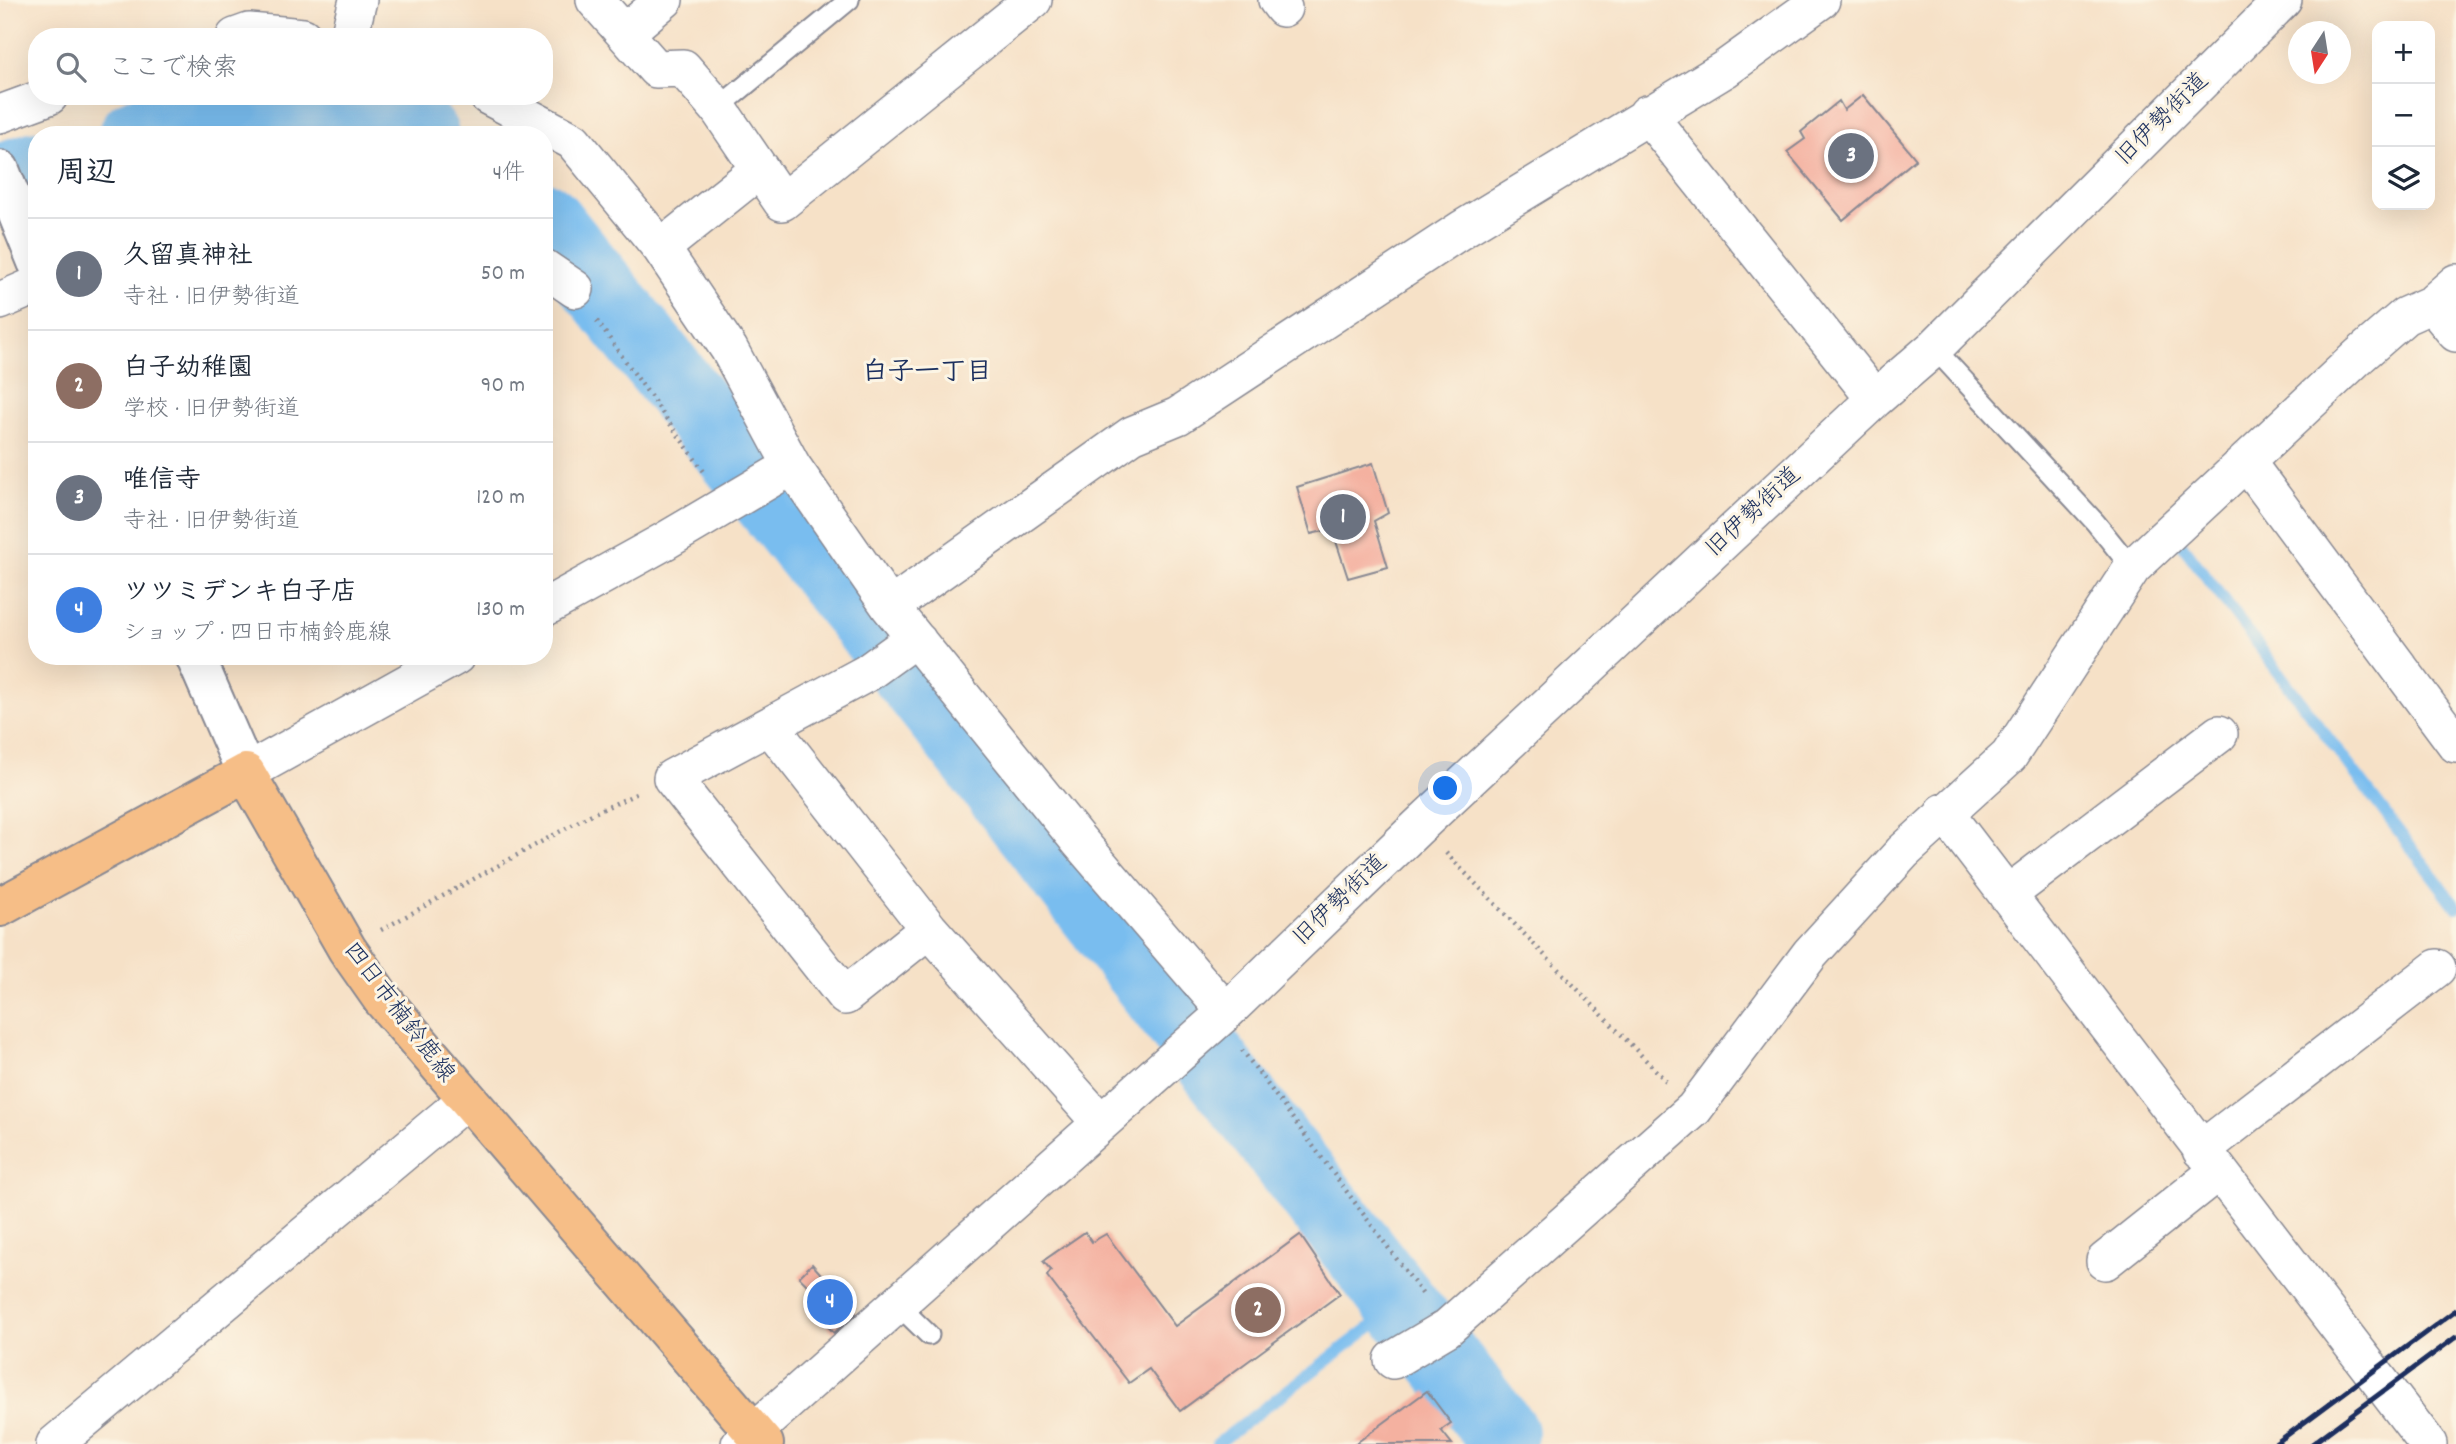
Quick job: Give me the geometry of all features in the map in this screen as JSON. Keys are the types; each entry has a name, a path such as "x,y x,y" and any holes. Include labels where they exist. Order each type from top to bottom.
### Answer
{"main road":[{"path":"0,907 246,773"},
{"name":"四日市楠鈴鹿線","path":"246,773 347,949 382,999 753,1440"}],"street":[{"path":"351,28 358,0"},
{"path":"596,0 656,69 683,68 718,108 782,202 1033,0"},
{"path":"625,33 664,0"},
{"path":"890,607 1132,435 1178,416 1464,228 1647,114 1725,69 1821,0"},
{"name":"旧伊勢街道","path":"753,1440 1222,1015 1419,826 1875,399 1934,348 2283,0"},
{"path":"0,114 28,104"},
{"path":"505,105 545,126"},
{"path":"1647,114 1875,399"},
{"path":"553,130 573,141 662,248 729,349 786,469 890,607 913,643 1222,1015"},
{"path":"662,248 760,169"},
{"path":"0,170 28,247"},
{"path":"553,274 575,289"},
{"path":"0,301 28,276"},
{"path":"1393,1360 1447,1328 1694,1109 1810,954 1944,813 2009,756 2132,568 2405,316 2444,294 2456,333"},
{"path":"2247,463 2456,744"},
{"path":"553,603 786,469"},
{"path":"913,643 867,673 672,778 845,996 929,929"},
{"path":"199,665 246,773 440,665"},
{"path":"770,726 929,929 1101,1123"},
{"path":"2007,895 2219,734"},
{"path":"1944,813 2428,1444"},
{"path":"2105,1261 2209,1161 2437,968"},
{"path":"55,1444 466,1100"}],"lane":[{"path":"718,108 849,0"},
{"path":"1934,348 2095,522 2132,568"},
{"path":"899,1306 929,1335"}],"path":[{"path":"575,289 730,500"},
{"path":"347,949 590,815 672,778"},
{"path":"1419,826 1694,1109"},
{"path":"1222,1015 1447,1328"}],"building":[{"path":"1863,95 1916,159 1843,220 1787,152 1805,139 1801,132 1839,101 1844,110"},
{"path":"1373,463 1388,513 1374,521 1388,567 1348,578 1332,529 1311,534 1297,487"},
{"path":"1085,1232 1092,1242 1106,1234 1175,1326 1300,1235 1340,1294 1180,1411 1149,1369 1129,1383 1047,1276 1051,1270 1043,1261"},
{"path":"812,1264 856,1314 834,1333 810,1307 820,1298 799,1277"},
{"path":"1427,1391 1451,1423 1441,1430 1452,1444 1355,1444"}],"waterway":[{"path":"163,126 199,114 286,109 369,115 398,126"},
{"path":"0,180 28,171"},
{"path":"553,230 938,710 1501,1433"},
{"path":"2183,546 2456,907"},
{"path":"1217,1444 1401,1304"},
{"path":"1501,1433 1510,1444"}],"railway":[{"path":"2275,1444 2456,1310"},
{"path":"2312,1444 2456,1337"}],"place":[{"name":"唯信寺","path":"1851,156"},
{"name":"久留真神社","path":"1343,517"},
{"name":"ツツミデンキ白子店","path":"830,1302"},
{"name":"白子幼稚園","path":"1258,1310"}],"district":[{"name":"白子一丁目","path":"927,373"}]}
